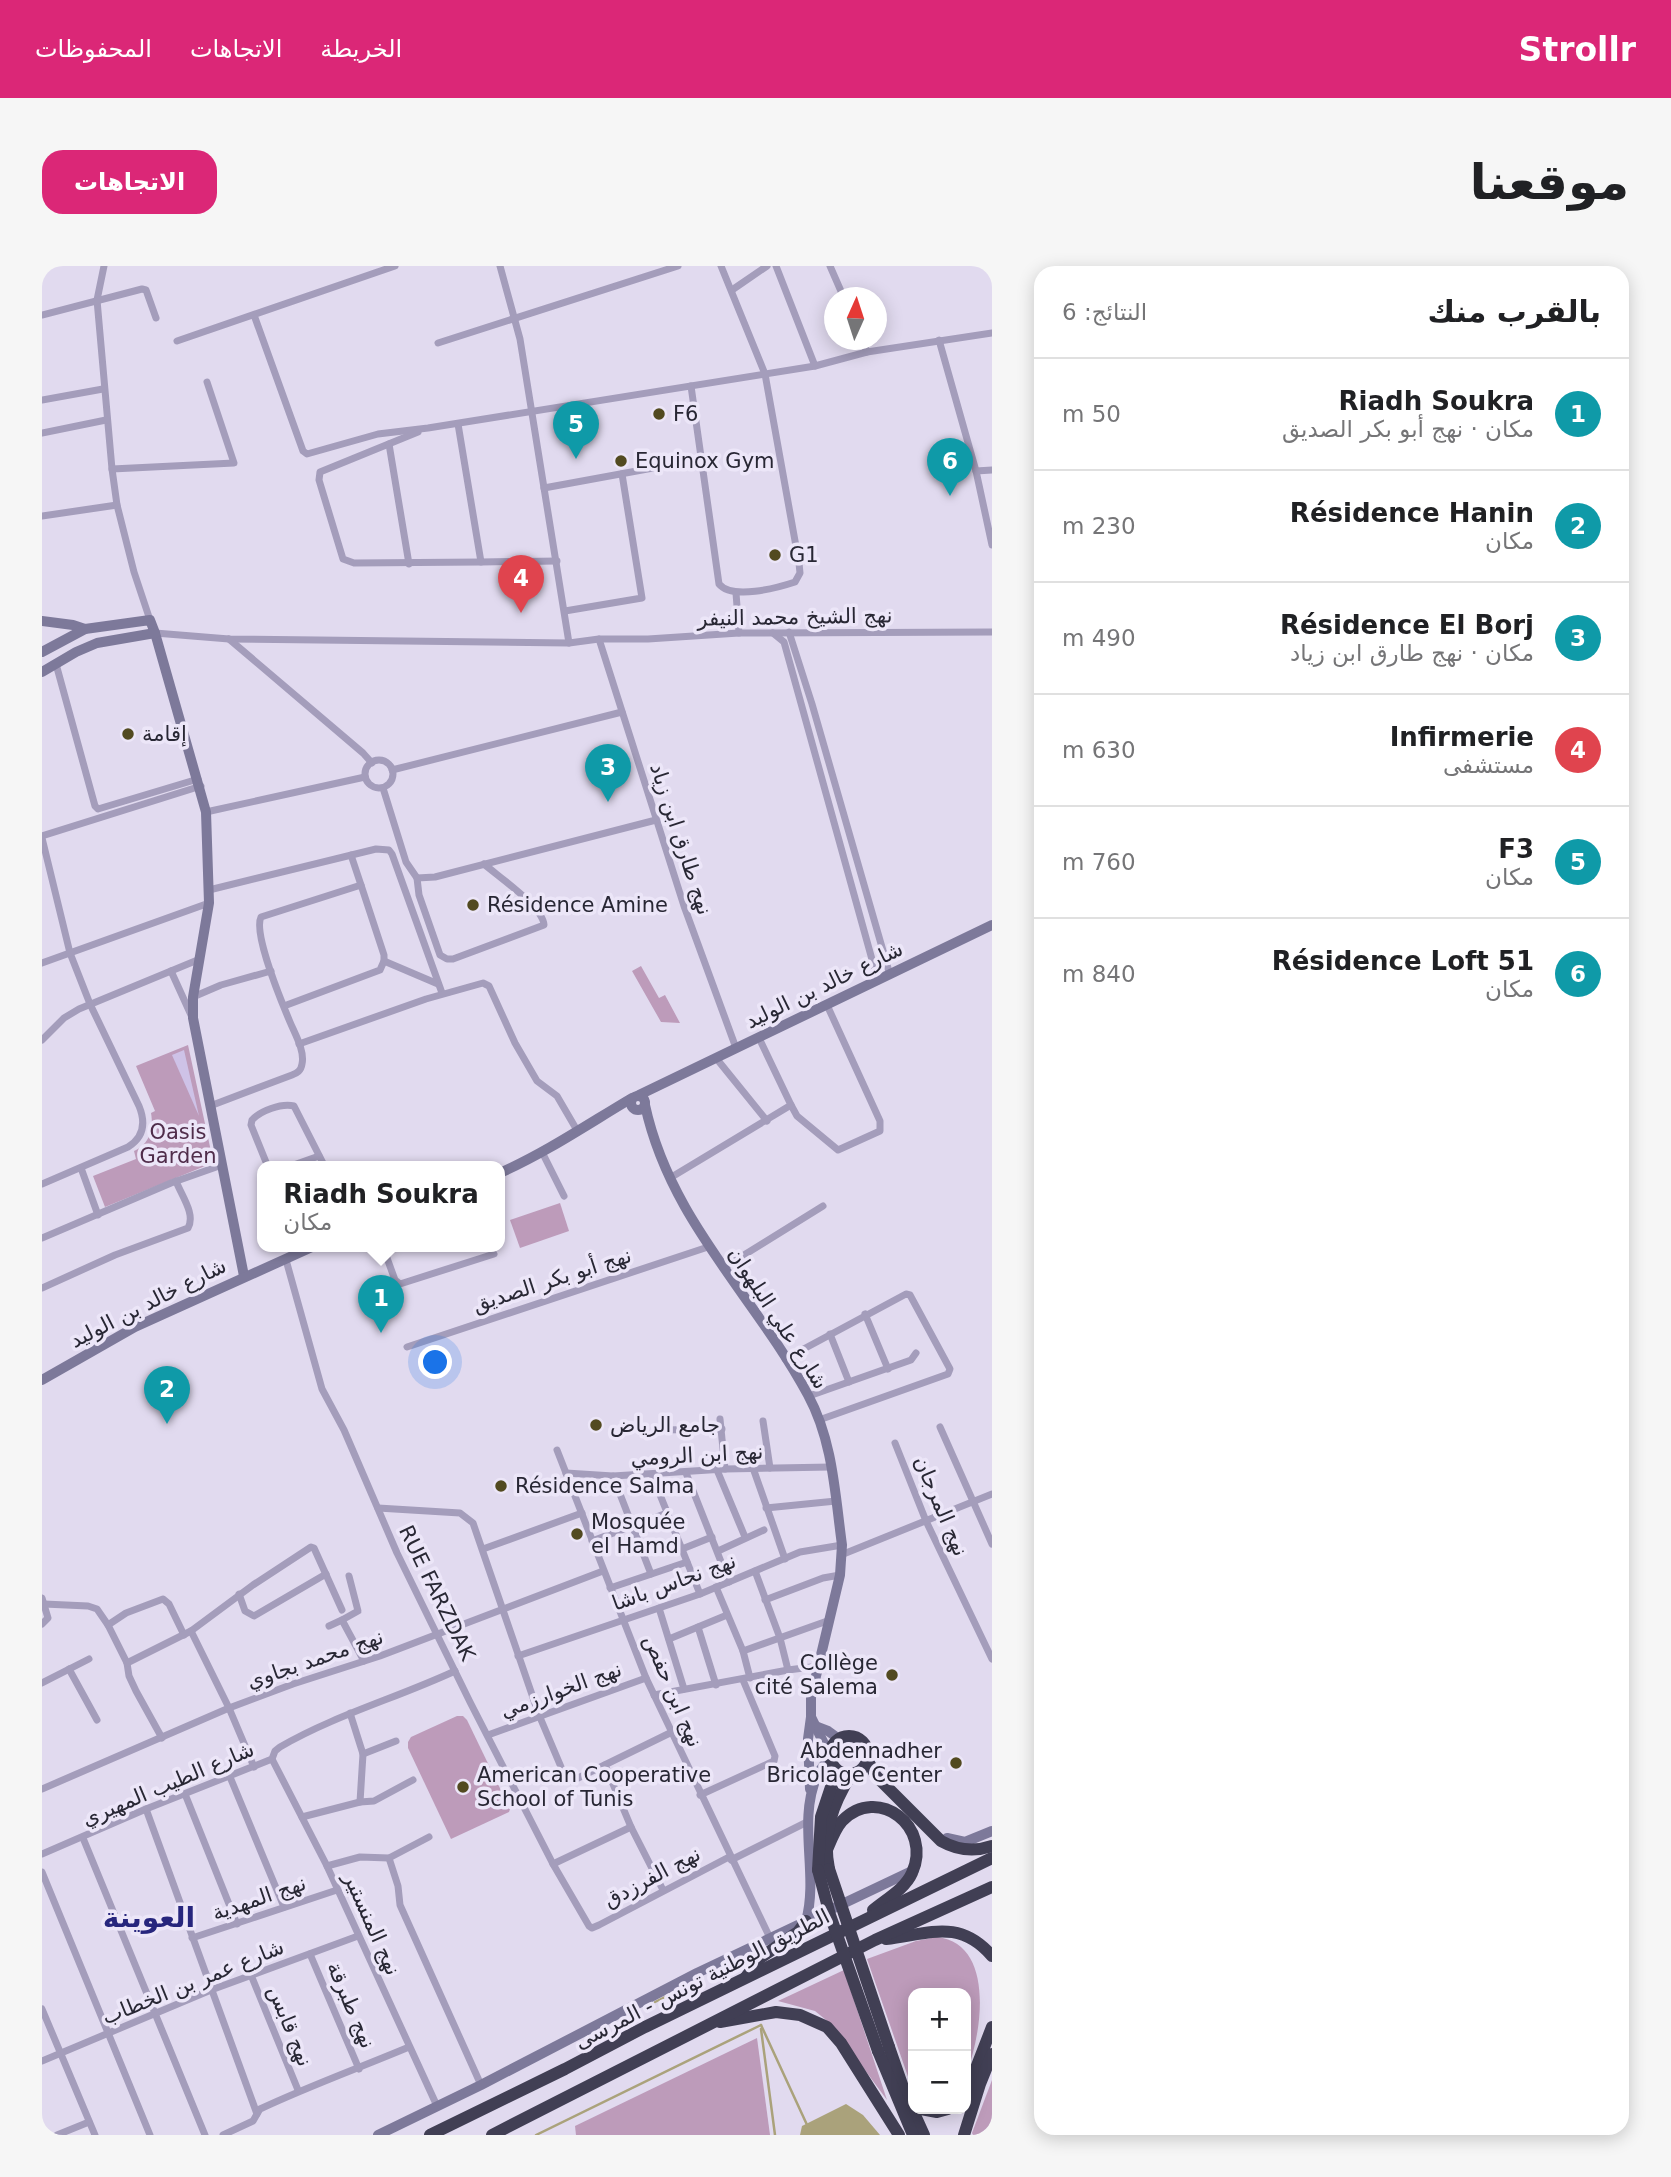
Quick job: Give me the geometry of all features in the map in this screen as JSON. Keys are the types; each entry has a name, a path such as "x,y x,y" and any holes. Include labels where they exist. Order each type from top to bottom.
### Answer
{"highway":[{"path":"913,2135 883,2049 830,1915 823,1870 817,1853 821,1817 831,1787 830,1759 834,1742 846,1736 861,1740 876,1776 941,1841 949,1846 969,1850 992,1846"},
{"path":"830,1759 837,1771 851,1775"},
{"path":"827,1850 825,1843 831,1816 840,1792 851,1775 864,1768 868,1761"},
{"path":"823,1870 827,1850 837,1827 854,1812 877,1808 888,1810 902,1818 912,1830 917,1847 914,1870 905,1884 858,1922"},
{"name":"الطريق الوطنية تونس - المرسى","path":"430,2135 992,1858"},
{"name":"الطريق الوطنية تونس - المرسى","path":"492,2135 875,1940 992,1887"},
{"path":"744,1980 760,1958 798,1932 806,1921"},
{"path":"875,1940 935,1932 958,1932 980,1944 992,1956"},
{"path":"706,2024 776,2012 817,2020 841,2043 899,2135"},
{"path":"971,2081 992,2027"},
{"path":"883,2049 908,2095"},
{"path":"964,2135 979,2084 992,2054"},
{"path":"916,2114 924,2135"}],"street":[{"path":"103,266 97,300 106,420 117,505 134,572 155,633 200,783 206,812 209,903 193,997 193,1018 244,1276"},
{"path":"177,341 396,266"},
{"path":"500,266 516,318 569,643"},
{"path":"438,343 678,266"},
{"path":"691,386 719,584 724,590 736,593 795,582 800,573 765,374 721,266"},
{"path":"732,290 767,266"},
{"path":"776,266 815,366"},
{"path":"830,266 839,287"},
{"path":"42,315 146,290 156,318"},
{"path":"254,315 303,451 307,454 378,434 458,424 815,366 867,352 992,334"},
{"path":"939,340 976,471 992,545"},
{"path":"112,470 233,463 207,382"},
{"path":"42,400 103,389"},
{"path":"42,433 106,420"},
{"path":"458,424 481,562"},
{"path":"428,428 320,472 319,480 343,559 354,563 409,564 557,561"},
{"path":"388,444 409,564"},
{"path":"544,488 702,459"},
{"path":"976,471 992,470"},
{"path":"565,611 642,598 622,474"},
{"path":"42,516 117,505"},
{"path":"736,593 739,633"},
{"path":"42,652 85,629 150,620"},
{"path":"42,621 85,629"},
{"path":"772,632 783,642 878,981"},
{"name":"نهج الشيخ محمد النيفر","path":"155,633 229,639 569,643 599,639 772,632 992,632"},
{"path":"789,632 890,975"},
{"path":"42,672 97,643 155,633"},
{"path":"229,639 363,752 372,763"},
{"name":"نهج طارق ابن زياد","path":"599,639 684,906 736,1048"},
{"path":"56,664 72,731 98,809 200,783"},
{"path":"392,770 622,712"},
{"path":"383,761 392,770 392,779 383,788 370,785 366,777 366,769 372,763 383,761"},
{"path":"206,812 366,777"},
{"path":"42,1184 137,1141 143,1125 139,1106 90,1004 70,953 42,837 200,783"},
{"path":"383,788 406,862 417,878 419,895 440,955 447,959 544,925 544,920 537,910 484,864"},
{"path":"417,878 435,877 656,820"},
{"path":"209,890 351,855 388,850 393,854 442,993"},
{"path":"284,1006 380,970 384,961 351,855"},
{"path":"210,1106 299,1072 303,1059 271,971 259,928 261,917 361,885"},
{"path":"42,963 209,903"},
{"name":"شارع خالد بن الوليد","path":"505,1170 542,1153 603,1118 638,1104 672,1080 992,925"},
{"path":"42,1041 65,1018 90,1004 200,959"},
{"path":"384,961 438,984"},
{"path":"171,971 193,1018"},
{"path":"193,997 221,985 271,971"},
{"path":"299,1044 442,993 483,983 489,986 515,1043 537,1081 557,1096 578,1132"},
{"path":"759,1038 797,1116 838,1150 880,1131 880,1121 827,1005"},
{"path":"716,1058 767,1121"},
{"path":"266,1161 251,1125 252,1120 259,1114 285,1104 294,1106 322,1161"},
{"name":"شارع علي البلهوان","path":"638,1104 670,1178 708,1247 809,1396 829,1450 842,1550 830,1620 812,1687 813,1721"},
{"path":"670,1178 791,1105"},
{"path":"542,1153 564,1196"},
{"path":"305,1161 319,1156"},
{"path":"42,1238 176,1181 222,1166"},
{"path":"81,1168 99,1215"},
{"path":"42,1288 115,1255 188,1228 191,1216 176,1181"},
{"path":"723,1268 823,1206"},
{"name":"نهج أبو بكر الصديق","path":"407,1347 708,1247"},
{"name":"شارع خالد بن الوليد","path":"42,1380 135,1327 302,1252"},
{"path":"385,1252 395,1280 400,1284 494,1254"},
{"name":"RUE FARZDAK","path":"286,1260 322,1388 455,1671 553,1864 591,1928"},
{"path":"785,1359 905,1294 910,1295 951,1372 819,1420"},
{"path":"865,1314 888,1369"},
{"path":"830,1334 849,1382"},
{"path":"809,1396 911,1360 916,1353"},
{"path":"720,1419 721,1469 745,1537"},
{"path":"763,1421 770,1468"},
{"path":"940,1427 992,1544"},
{"path":"662,1430 722,1429"},
{"name":"نهج المرجان","path":"895,1443 926,1521 992,1659"},
{"name":"نهج ابن حفص","path":"557,1450 670,1733 770,1938"},
{"name":"نهج ابن الرومي","path":"566,1473 613,1476 721,1469 831,1467"},
{"path":"753,1468 785,1559"},
{"path":"686,1473 729,1582"},
{"path":"652,1475 700,1594"},
{"path":"613,1476 651,1574"},
{"name":"نهج نحاس باشا","path":"518,1656 700,1594 800,1552 842,1550 926,1521 992,1494"},
{"path":"766,1508 836,1501"},
{"path":"378,1508 460,1513 473,1523 539,1715 567,1781 572,1781 670,1733"},
{"path":"483,1549 582,1513"},
{"path":"592,1541 667,1513"},
{"path":"718,1551 764,1530"},
{"path":"682,1549 712,1537"},
{"path":"127,1663 187,1633 239,1594 312,1548 342,1610"},
{"path":"610,1588 687,1562"},
{"name":"نهج محمد بجاوي","path":"42,1789 229,1708 364,1661 603,1570"},
{"path":"755,1571 780,1638 788,1670"},
{"path":"239,1594 245,1611 254,1616 326,1574"},
{"path":"765,1600 822,1578 839,1575"},
{"path":"329,1626 358,1611 349,1576"},
{"path":"700,1795 775,1761 746,1679 743,1651 716,1587"},
{"path":"108,1625 126,1613 163,1599 169,1604 229,1708 254,1767"},
{"path":"42,1624 48,1618 43,1601 97,1609 108,1625 127,1663 136,1691 162,1738"},
{"path":"659,1608 684,1689"},
{"path":"669,1639 727,1615"},
{"path":"342,1620 364,1661"},
{"path":"743,1651 830,1620"},
{"path":"698,1627 716,1685"},
{"path":"42,1683 89,1658"},
{"path":"654,1695 788,1670 819,1667"},
{"path":"69,1669 97,1720"},
{"name":"شارع الطيب المهيري","path":"42,1854 254,1767 272,1759 279,1747 350,1713 383,1703 455,1671"},
{"name":"نهج الخوارزمي","path":"488,1735 646,1678"},
{"path":"350,1713 363,1754 360,1802"},
{"path":"813,1721 839,1739"},
{"path":"813,1721 830,1759"},
{"name":"الطريق الوطنية تونس - المرسى","path":"806,1921 811,1893 808,1739 813,1721"},
{"path":"363,1754 396,1741"},
{"name":"نهج المنستير","path":"272,1759 327,1866 437,2106"},
{"name":"الطريق الوطنية تونس - المرسى","path":"810,1795 817,1775 830,1759"},
{"path":"605,1765 631,1827 663,1890"},
{"path":"230,1777 284,1908"},
{"path":"302,1817 374,1801 413,1780"},
{"path":"185,1794 237,1924"},
{"path":"146,1810 255,2118"},
{"name":"نهج الفرزدق","path":"591,1928 663,1890 809,1821"},
{"path":"553,1864 631,1827"},
{"path":"929,1829 945,1838 965,1842 992,1831"},
{"path":"327,1866 360,1857 389,1858 429,1837"},
{"path":"83,1838 205,2135"},
{"path":"389,1858 398,1886 400,1905 481,2085"},
{"name":"الطريق الوطنية تونس - المرسى","path":"806,1921 914,1870"},
{"path":"42,1871 150,2135"},
{"name":"نهج المهدية","path":"192,1938 337,1889"},
{"path":"378,2135 697,1973 806,1921"},
{"name":"شارع عمر بن الخطاب","path":"42,2061 211,1990 358,1936"},
{"name":"نهج طبرقة","path":"310,1954 359,2068"},
{"name":"نهج قابس","path":"251,1975 298,2090"},
{"path":"42,2010 95,2135"},
{"path":"223,2135 255,2118 260,2109 298,2090 409,2047"},
{"path":"57,2135 89,2122"}],"green space":[{"path":"641,966 659,998 665,995 680,1023 661,1022 632,971"},
{"name":"Oasis Garden","path":"188,1045 212,1156 210,1164 105,1207 93,1176 136,1159 134,1151 147,1141 151,1130 151,1113 155,1111 136,1066"},
{"path":"560,1203 569,1231 520,1248 510,1220"},
{"path":"457,1716 463,1716 467,1720 510,1809 509,1812 451,1839 408,1748 408,1742 411,1737"},
{"path":"937,1937 955,1943 967,1954 975,1970 980,2011 971,2058 971,1988 908,1988 908,2077 867,1959 916,1941"},
{"path":"844,1970 887,2100 831,2024 815,2011 778,2001"},
{"path":"757,2038 770,2135 576,2135 575,2126"},
{"path":"992,2080 992,2135 973,2135 972,2133"}],"shaded area":[{"path":"184,1050 199,1116 172,1055"},
{"path":"846,2104 863,2115 880,2135 800,2135 802,2126"}],"waterway":[{"path":"655,2002 677,1991"},
{"path":"761,2025 808,2127"},
{"path":"536,2135 761,2025"},
{"path":"761,2029 775,2135"}],"place":[{"name":"F6","path":"659,414"},
{"name":"F3","path":"576,459"},
{"name":"Equinox Gym","path":"621,461"},
{"name":"Résidence Loft 51","path":"950,496"},
{"name":"G1","path":"775,555"},
{"name":"Infirmerie","path":"521,613"},
{"name":"إقامة","path":"128,734"},
{"name":"Résidence El Borj","path":"608,802"},
{"name":"Résidence Amine","path":"473,905"},
{"name":"Riadh Soukra","path":"381,1333"},
{"name":"Résidence Hanin","path":"167,1424"},
{"name":"جامع الرياض","path":"596,1425"},
{"name":"Résidence Salma","path":"501,1486"},
{"name":"Mosquée el Hamd","path":"577,1534"},
{"name":"Collège cité Salema","path":"892,1675"},
{"name":"Abdennadher Bricolage Center","path":"956,1763"},
{"name":"American Cooperative School of Tunis","path":"463,1787"}],"district":[{"name":"العوينة","path":"149,1917"}]}
